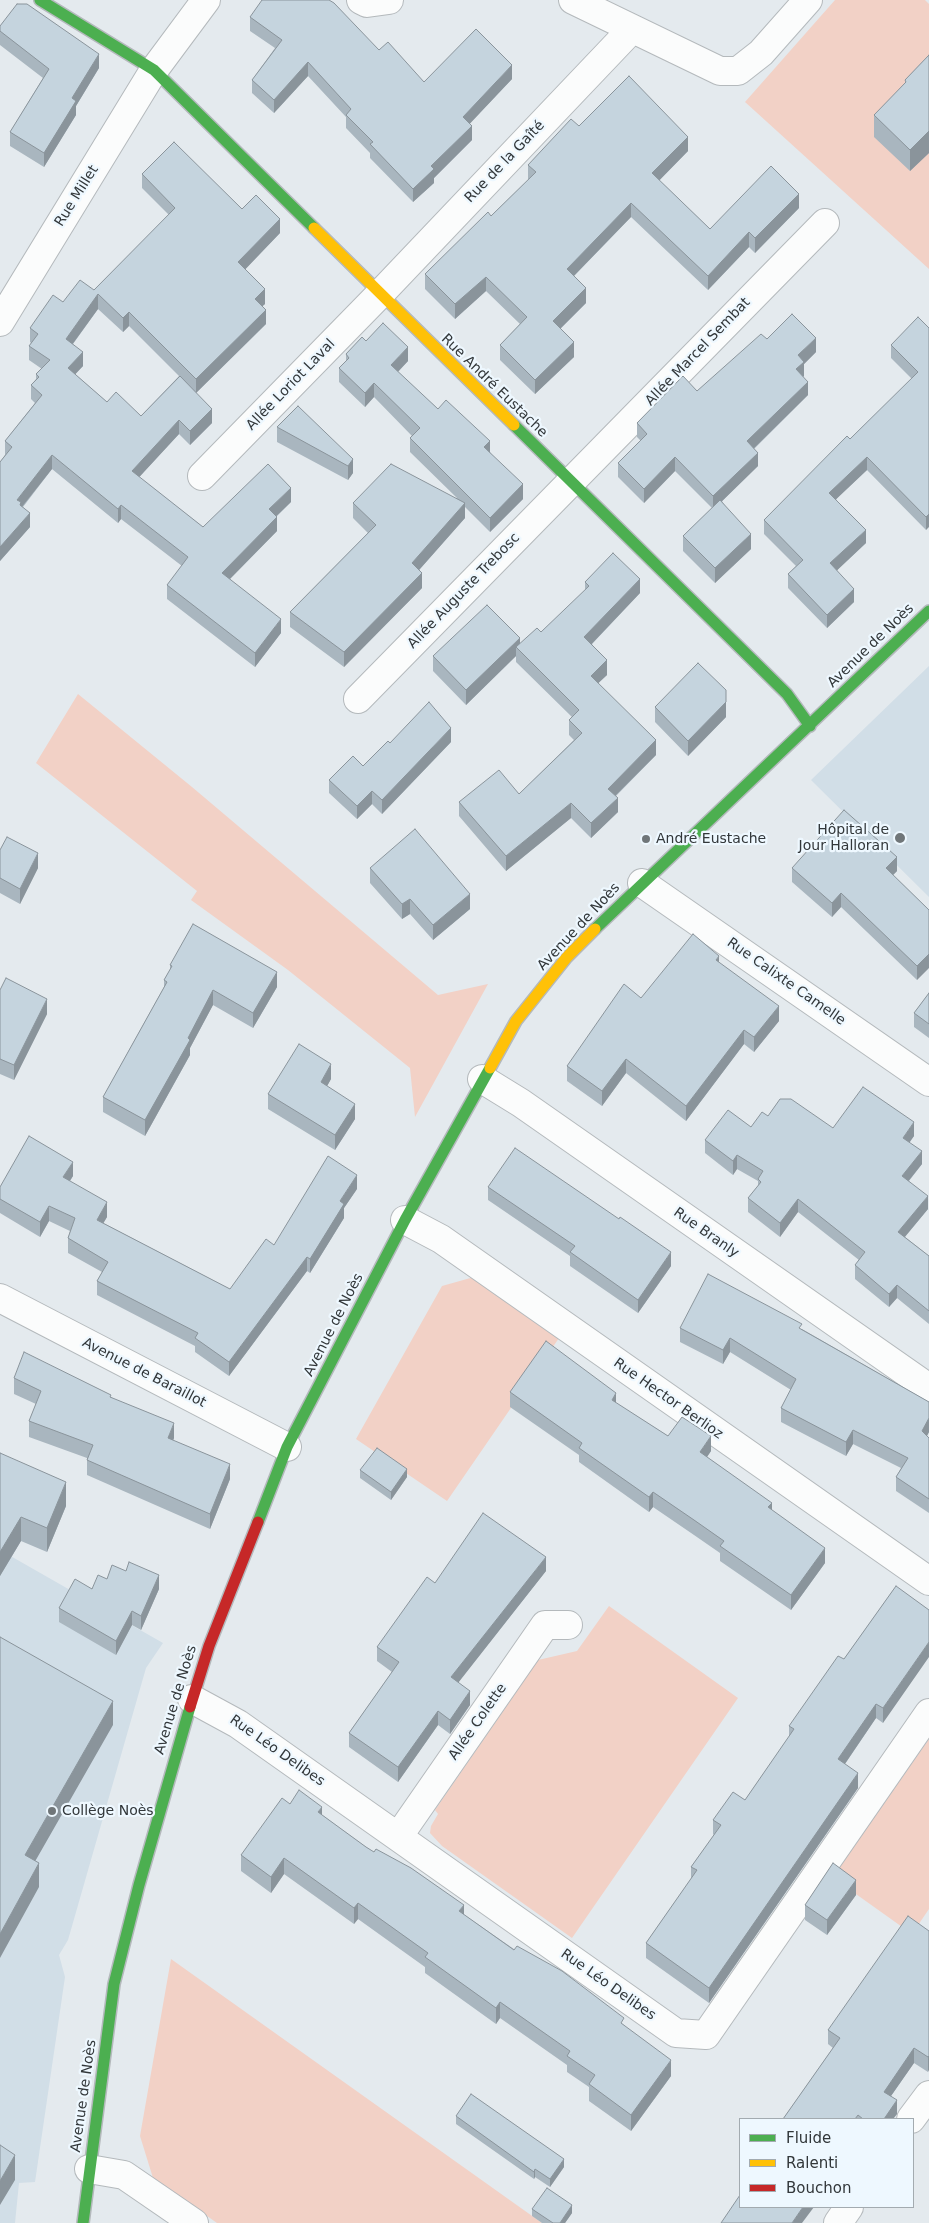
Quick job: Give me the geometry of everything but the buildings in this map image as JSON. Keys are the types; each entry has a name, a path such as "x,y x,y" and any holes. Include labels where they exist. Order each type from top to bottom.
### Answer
{"street":[{"name":"Rue André Eustache","path":"40,0 154,70 379,295 787,694 810,726"},
{"name":"Rue Millet","path":"0,322 154,70 206,0"},
{"path":"361,0 367,3 389,0"},
{"path":"573,0 631,30 720,71 738,71 760,53 808,0"},
{"name":"Rue de la Gaîté","path":"379,295 631,30"},
{"name":"Allée Marcel Sembat","path":"571,482 825,223"},
{"name":"Allée Loriot Laval","path":"202,476 379,295"},
{"name":"Allée Auguste Trebosc","path":"358,699 571,482"},
{"name":"Avenue de Noès","path":"82,2223 114,1984 139,1885 192,1698 212,1636 287,1447 405,1220 516,1021 567,957 642,882 810,726 929,611"},
{"name":"Rue Calixte Camelle","path":"642,882 929,1082"},
{"name":"Rue Branly","path":"482,1079 529,1109 929,1388"},
{"name":"Rue Hector Berlioz","path":"405,1220 440,1239 929,1581"},
{"name":"Avenue de Baraillot","path":"0,1298 287,1447"},
{"name":"Allée Colette","path":"398,1837 545,1626 568,1625"},
{"name":"Rue Léo Delibes","path":"192,1698 238,1724 676,2033 706,2035 929,1713"},
{"path":"913,2118 929,2094"},
{"path":"89,2169 124,2175 194,2223"},
{"path":"838,2223 848,2208"}],"shaded area":[{"path":"835,0 925,0 929,4 929,269 745,102"},
{"name":"Hôpital de Jour Halloran","path":"929,666 929,897 811,780"},
{"path":"78,694 192,787 438,995 488,984 415,1117 410,1068 288,970 191,900 197,891 36,763"},
{"path":"474,1277 559,1338 447,1501 356,1439 442,1286"},
{"name":"Collège Noès","path":"0,1550 163,1643 146,1668 68,1940 59,1955 65,1977 35,2182 19,2183 15,2223 0,2223"},
{"path":"609,1606 738,1698 572,1938 442,1846 430,1833 431,1826 438,1814 435,1810 538,1660 577,1651"},
{"path":"929,1739 929,1909 912,1934 832,1877"},
{"path":"171,1959 542,2223 217,2223 153,2178 140,2136"}],"traffic: fast":[{"path":"40,0 154,70 314,228"},
{"path":"514,425 787,694 810,726"},
{"path":"595,929 929,611"},
{"path":"258,1522 287,1447 405,1220 490,1068"},
{"path":"83,2223 114,1984 139,1885 190,1707"}],"traffic: slow":[{"path":"314,228 514,425"},
{"path":"490,1068 516,1021 567,957 595,929"}],"traffic: jam":[{"path":"190,1707 209,1646 258,1522"}],"place":[{"name":"Hôpital de Jour Halloran","path":"900,838"},
{"name":"André Eustache","path":"646,839"},
{"name":"Collège Noès","path":"52,1811"}]}
